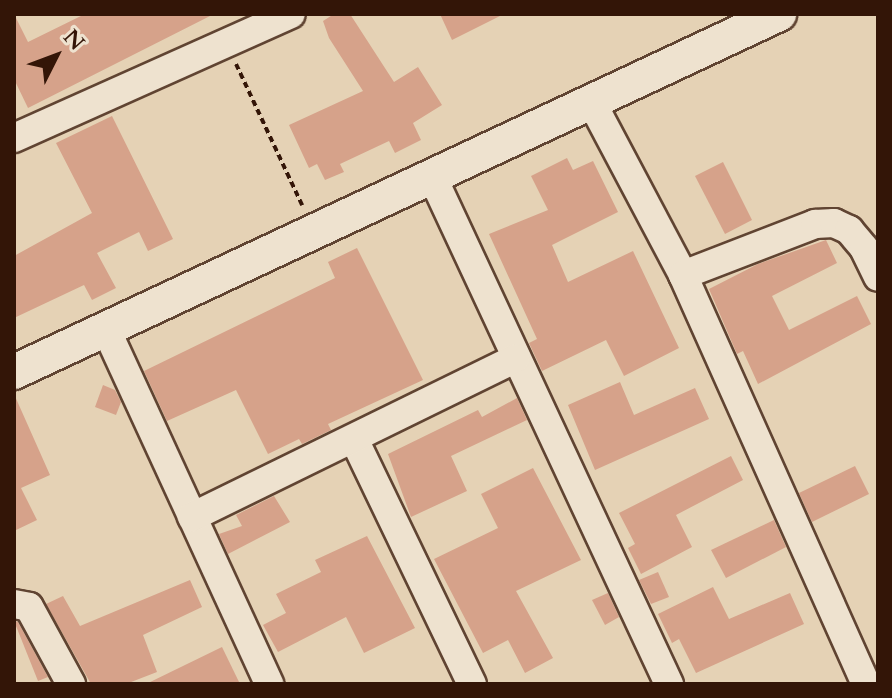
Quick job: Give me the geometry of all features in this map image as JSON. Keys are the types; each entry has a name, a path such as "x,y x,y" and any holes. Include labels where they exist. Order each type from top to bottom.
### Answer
{"street":[{"path":"14,138 291,14"},
{"path":"14,372 779,14"},
{"path":"591,101 683,275 858,682"},
{"path":"432,176 669,684"},
{"path":"683,275 815,224 834,223 849,230 864,248 878,277"},
{"path":"106,329 269,684"},
{"path":"192,517 515,359"},
{"path":"354,439 472,684"},
{"path":"14,604 29,607 71,684"}],"path":[{"path":"227,44 314,229"}],"building":[{"path":"14,14 28,42 85,14 214,14 28,108 14,79"},
{"path":"334,14 350,14 394,82 418,67 442,105 413,123 421,140 395,153 389,141 340,164 344,172 325,180 317,164 309,168 289,125 363,91 329,38 323,21"},
{"path":"440,14 504,14 452,40"},
{"path":"112,116 173,239 148,251 139,232 97,253 116,288 92,300 84,285 14,318 14,256 92,213 56,143"},
{"path":"567,158 573,170 593,161 618,212 552,245 568,282 633,251 679,348 624,376 606,340 542,371 529,343 537,339 489,234 548,210 531,176"},
{"path":"723,162 752,220 725,234 695,176"},
{"path":"826,240 837,263 772,296 789,330 857,296 871,324 758,384 743,351 737,354 709,289 758,264"},
{"path":"357,248 423,380 328,424 331,430 302,444 299,439 268,454 236,390 167,421 144,371 335,278 328,262"},
{"path":"620,382 634,415 695,388 709,419 595,470 568,405"},
{"path":"103,385 115,390 121,402 116,415 95,407"},
{"path":"14,394 50,475 21,488 37,520 14,531"},
{"path":"517,398 527,420 451,456 467,491 411,517 388,454 478,410 482,417"},
{"path":"731,456 743,480 676,515 692,547 641,574 628,548 635,544 619,513"},
{"path":"855,466 869,494 812,522 799,493"},
{"path":"533,468 581,560 516,591 553,658 525,673 508,640 483,653 434,559 498,528 481,494"},
{"path":"274,496 290,522 228,554 219,534 242,526 236,515"},
{"path":"774,520 786,547 726,578 711,550"},
{"path":"367,536 415,628 364,653 346,617 278,652 263,625 286,613 276,594 321,572 315,560"},
{"path":"658,572 669,597 651,604 639,580"},
{"path":"190,580 202,607 143,635 157,672 126,684 91,684 46,604 63,596 80,626"},
{"path":"713,587 729,619 790,593 804,624 696,673 679,639 672,643 658,614"},
{"path":"608,593 619,617 605,625 592,600"},
{"path":"14,621 18,622 48,677 38,681"},
{"path":"222,647 240,684 146,684"}]}
